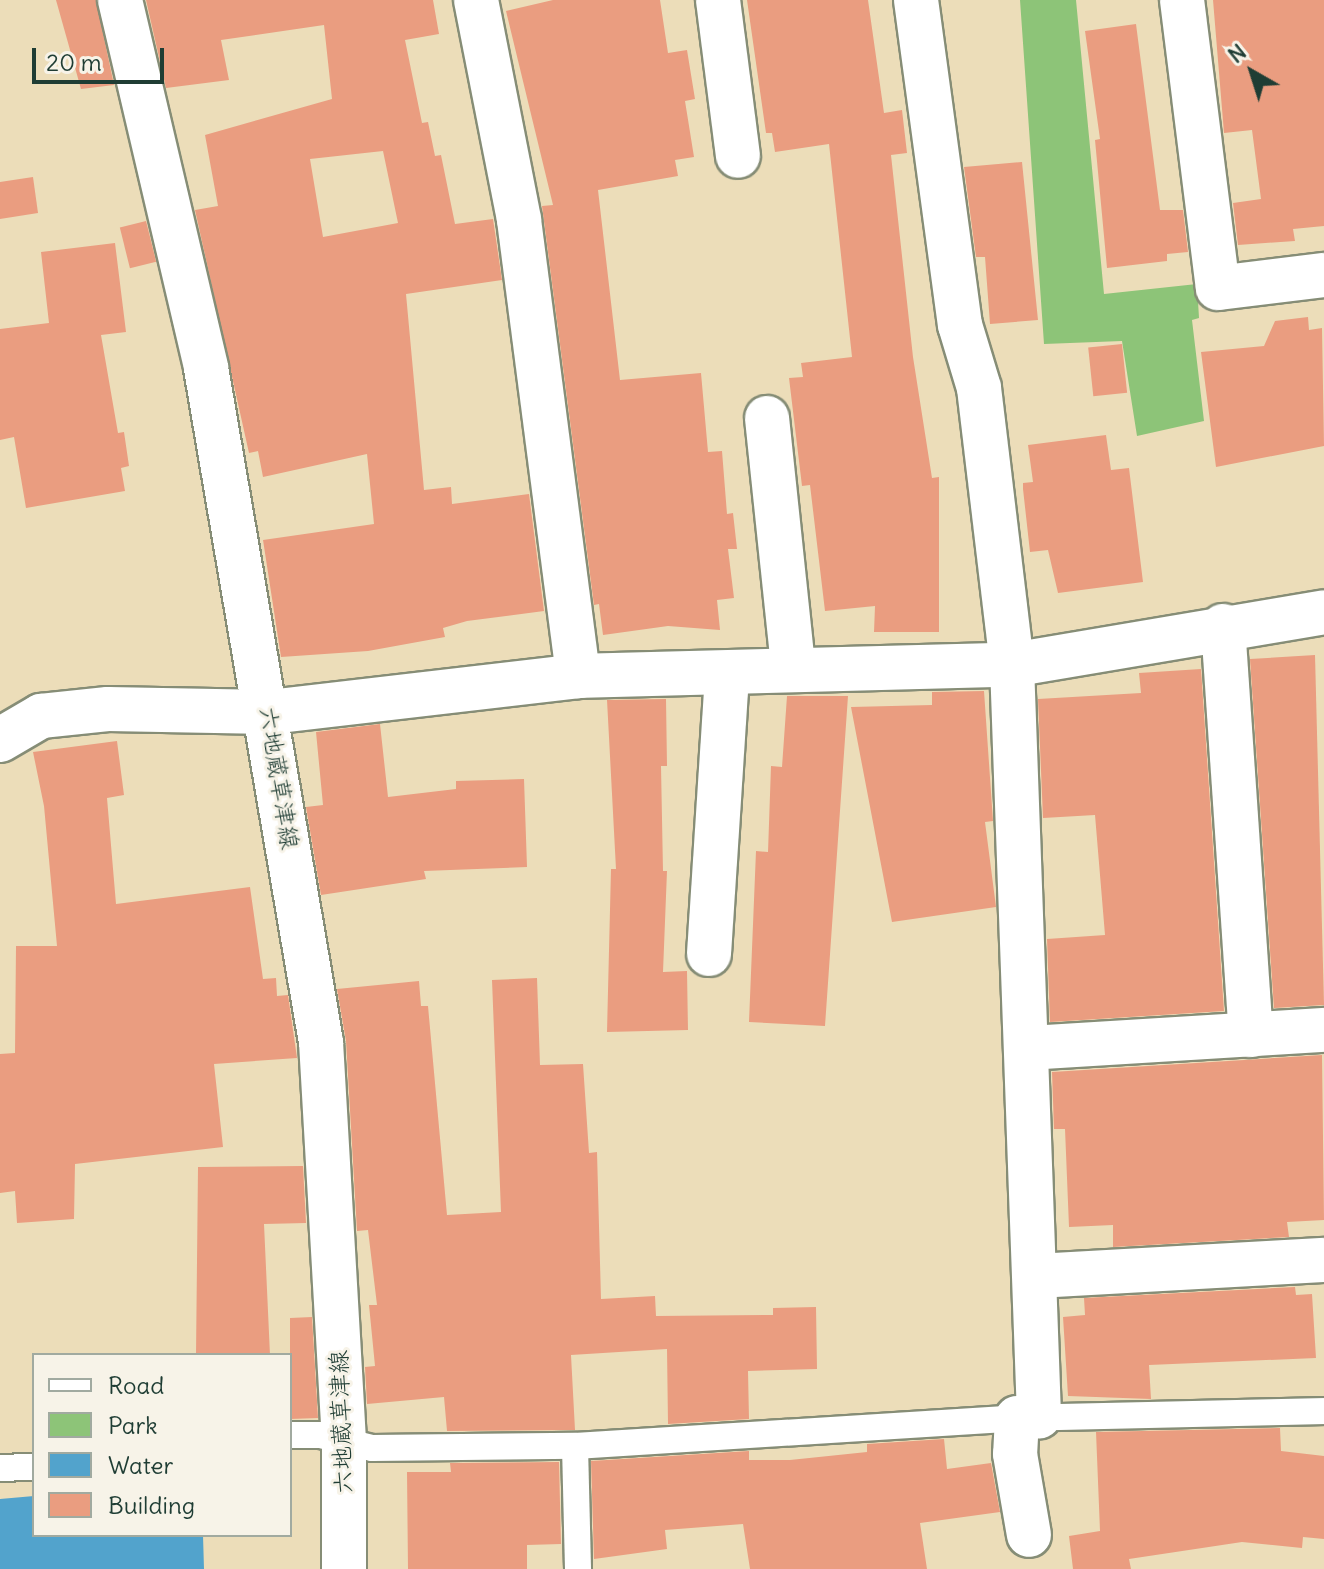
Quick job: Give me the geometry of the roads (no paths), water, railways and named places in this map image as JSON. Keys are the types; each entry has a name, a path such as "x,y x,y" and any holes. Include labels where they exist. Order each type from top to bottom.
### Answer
{"street":[{"name":"六地蔵草津線","path":"120,0 206,368 269,712 321,1042 344,1442 344,1569"},
{"path":"476,0 519,220 578,676"},
{"path":"718,0 738,156"},
{"path":"916,0 960,325 979,388 1012,665 1036,1276 1028,1418 1015,1454 1029,1535"},
{"path":"1182,0 1218,288 1324,275"},
{"path":"767,418 793,667"},
{"path":"0,740 41,716 81,711 269,712 578,676 727,674 793,667 1012,665 1223,626 1324,612"},
{"path":"1223,626 1251,1035"},
{"path":"709,954 727,674"},
{"path":"1028,1048 1324,1030"},
{"path":"1036,1276 1324,1260"}],"lane":[{"path":"292,1435 372,1448 575,1446 1028,1418 1324,1411"},
{"path":"575,1446 578,1569"},
{"path":"0,1468 32,1467"}],"water":[{"path":"32,1496 32,1537 203,1537 204,1569 0,1569 0,1499"}]}
